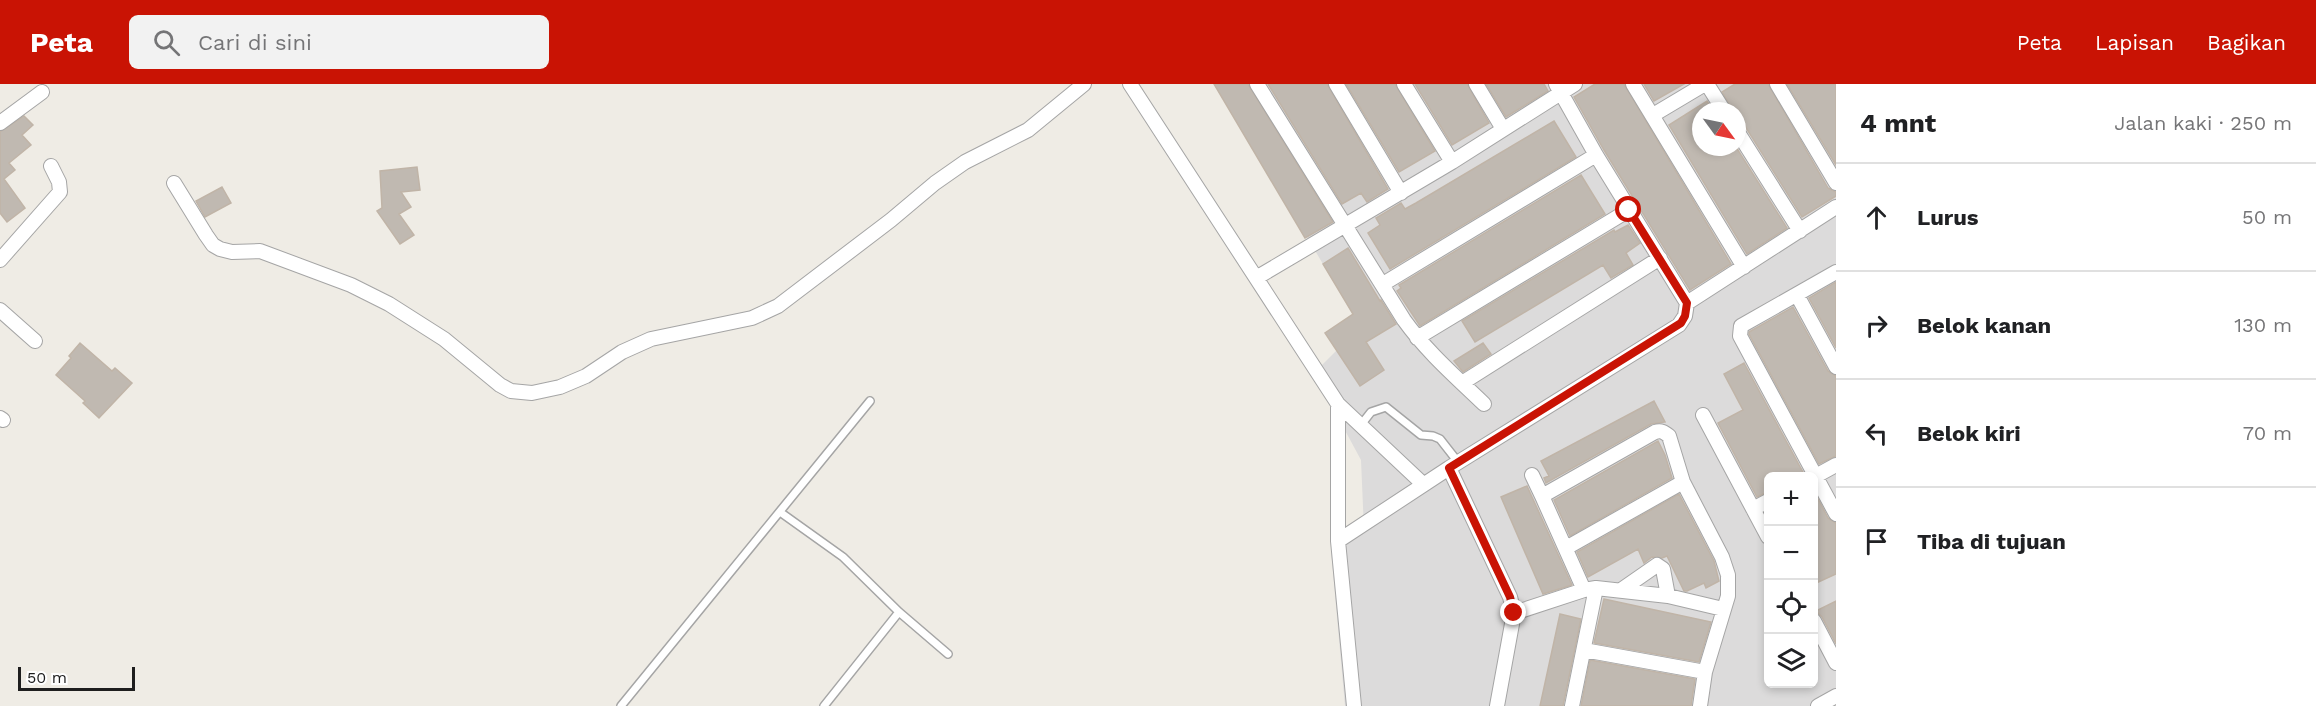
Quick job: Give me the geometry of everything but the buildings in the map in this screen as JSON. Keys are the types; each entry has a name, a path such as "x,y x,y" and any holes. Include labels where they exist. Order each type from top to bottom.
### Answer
{"street":[{"path":"174,183 213,245 232,252 260,251 351,285 389,304 444,339 500,385 511,391 532,393 560,387 586,376 622,352 651,339 752,318 778,306 891,220 935,183 964,162 1028,130 1084,84"},
{"path":"1130,84 1338,404 1423,484"},
{"path":"1257,84 1343,225 1417,338 1484,404"},
{"path":"1336,84 1401,193"},
{"path":"1404,84 1452,162"},
{"path":"1476,84 1503,129"},
{"path":"1256,278 1452,162 1503,129 1559,88 1575,84"},
{"path":"1634,84 1744,267"},
{"path":"1653,115 1706,84 1718,102"},
{"path":"1777,84 1836,183"},
{"path":"1338,540 1453,465 1679,326 1685,316 1687,303 1596,155 1559,88"},
{"path":"0,123 42,92"},
{"path":"1746,145 1800,231"},
{"path":"1383,284 1596,155"},
{"path":"0,260 60,192 59,182 51,166"},
{"path":"1687,303 1836,207"},
{"path":"1417,338 1629,210"},
{"path":"1462,383 1660,258"},
{"path":"1812,472 1739,331 1741,326 1836,272"},
{"path":"1797,295 1836,367"},
{"path":"0,310 36,341"},
{"path":"1338,404 1338,540 1354,706"},
{"path":"1703,415 1764,529"},
{"path":"1542,496 1658,431 1669,436 1683,482 1725,567 1729,588 1705,672 1700,706"},
{"path":"1453,465 1510,597 1514,613 1497,706"},
{"path":"1818,474 1836,465"},
{"path":"1532,475 1566,548 1590,589 1584,650 1572,706"},
{"path":"1566,548 1683,482"},
{"path":"1818,483 1836,514"},
{"path":"1754,509 1764,503"},
{"path":"1621,590 1657,565 1663,569 1668,596"},
{"path":"1514,613 1590,589 1668,596 1723,609"},
{"path":"1818,629 1836,663"},
{"path":"1584,650 1705,672"},
{"path":"1818,706 1836,696"}],"lane":[{"path":"621,706 870,401"},
{"path":"1360,426 1371,412 1386,407 1421,435 1433,435 1440,439 1453,465"},
{"path":"780,512 843,557 899,612 948,654"},
{"path":"824,706 899,612"}],"shaded area":[{"path":"1217,84 1836,84 1836,706 1345,706 1331,550 1364,530 1361,460 1314,373 1360,327"}],"route":[{"path":"1514,613 1510,597 1449,468 1679,326 1685,316 1687,303 1629,210"}]}
